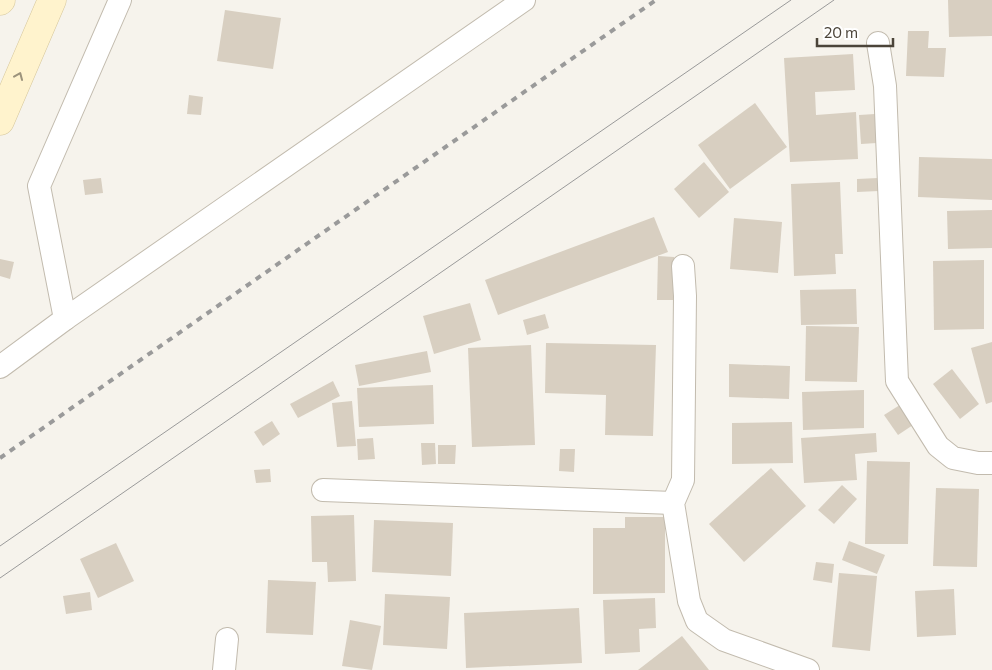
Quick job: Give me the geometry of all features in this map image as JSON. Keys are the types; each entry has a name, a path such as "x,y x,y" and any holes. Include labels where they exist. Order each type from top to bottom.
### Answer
{"main road":[{"path":"0,121 52,0"}],"street":[{"path":"65,319 39,186 120,0"},
{"path":"0,367 65,319 524,0"},
{"path":"878,43 885,86 897,381 938,446 953,458 978,463 992,463"},
{"path":"683,266 685,296 683,480 673,503 689,601 697,621 724,640 808,670"},
{"path":"323,490 673,503"},
{"path":"224,670 227,639"}],"building":[{"path":"948,0 992,0 992,36 949,37"},
{"path":"225,10 281,18 273,69 217,61"},
{"path":"908,31 929,31 928,48 946,48 944,77 906,76"},
{"path":"853,54 855,90 815,92 816,115 856,112 858,159 790,162 784,58"},
{"path":"189,95 203,97 201,115 187,114"},
{"path":"755,103 787,147 730,189 698,145"},
{"path":"875,114 877,143 861,144 859,115"},
{"path":"919,157 992,159 992,200 918,197"},
{"path":"704,162 729,192 699,218 674,189"},
{"path":"101,178 103,193 85,195 83,180"},
{"path":"878,178 879,191 857,192 857,179"},
{"path":"840,182 843,254 835,254 836,274 794,276 791,184"},
{"path":"992,210 992,248 948,249 947,211"},
{"path":"654,217 668,252 498,315 485,280"},
{"path":"734,218 782,222 778,273 730,269"},
{"path":"658,256 674,257 673,300 657,300"},
{"path":"0,259 14,262 10,279 0,276"},
{"path":"984,260 984,329 934,330 933,261"},
{"path":"856,289 857,324 801,325 800,290"},
{"path":"470,303 481,340 434,354 423,316"},
{"path":"545,314 549,328 527,335 523,320"},
{"path":"806,326 859,327 857,382 805,381"},
{"path":"992,342 992,402 986,404 971,348"},
{"path":"546,343 656,345 653,436 605,435 606,395 545,393"},
{"path":"531,345 535,445 472,447 468,348"},
{"path":"427,351 431,372 359,386 355,365"},
{"path":"729,364 790,366 789,399 729,397"},
{"path":"952,369 979,404 960,419 933,384"},
{"path":"333,381 340,396 298,418 290,404"},
{"path":"433,385 434,424 359,427 357,388"},
{"path":"864,390 864,428 803,430 802,392"},
{"path":"352,401 356,446 337,447 332,403"},
{"path":"903,403 916,423 898,435 884,415"},
{"path":"272,421 280,434 263,446 254,432"},
{"path":"792,422 793,463 732,464 732,423"},
{"path":"876,433 877,452 855,454 857,480 804,483 801,438"},
{"path":"373,438 375,459 358,460 357,439"},
{"path":"421,443 435,443 436,464 422,465"},
{"path":"438,445 456,445 455,464 438,464"},
{"path":"560,449 575,449 574,472 559,471"},
{"path":"867,461 910,462 908,544 865,544"},
{"path":"771,468 806,506 744,562 709,524"},
{"path":"270,469 271,482 256,483 254,470"},
{"path":"842,485 857,499 834,524 818,510"},
{"path":"936,488 979,489 977,567 933,566"},
{"path":"354,515 356,581 328,582 327,562 312,562 311,516"},
{"path":"625,517 665,517 665,593 593,594 593,528 625,528"},
{"path":"374,520 453,523 451,576 372,572"},
{"path":"849,541 885,555 877,574 842,560"},
{"path":"116,543 134,581 98,598 80,559"},
{"path":"816,562 834,564 832,583 813,580"},
{"path":"839,573 877,576 870,651 832,647"},
{"path":"268,580 316,582 313,635 266,633"},
{"path":"954,589 956,635 917,637 915,591"},
{"path":"90,592 92,610 66,614 63,596"},
{"path":"385,594 450,597 447,649 383,645"},
{"path":"655,598 656,628 639,629 640,652 605,654 603,600"},
{"path":"579,608 582,663 466,668 464,613"},
{"path":"350,620 381,626 372,670 342,666"},
{"path":"682,636 709,670 638,670"}],"tram line":[{"path":"0,546 791,0"},
{"path":"0,578 834,0"}],"railway":[{"path":"0,458 656,0"}]}
